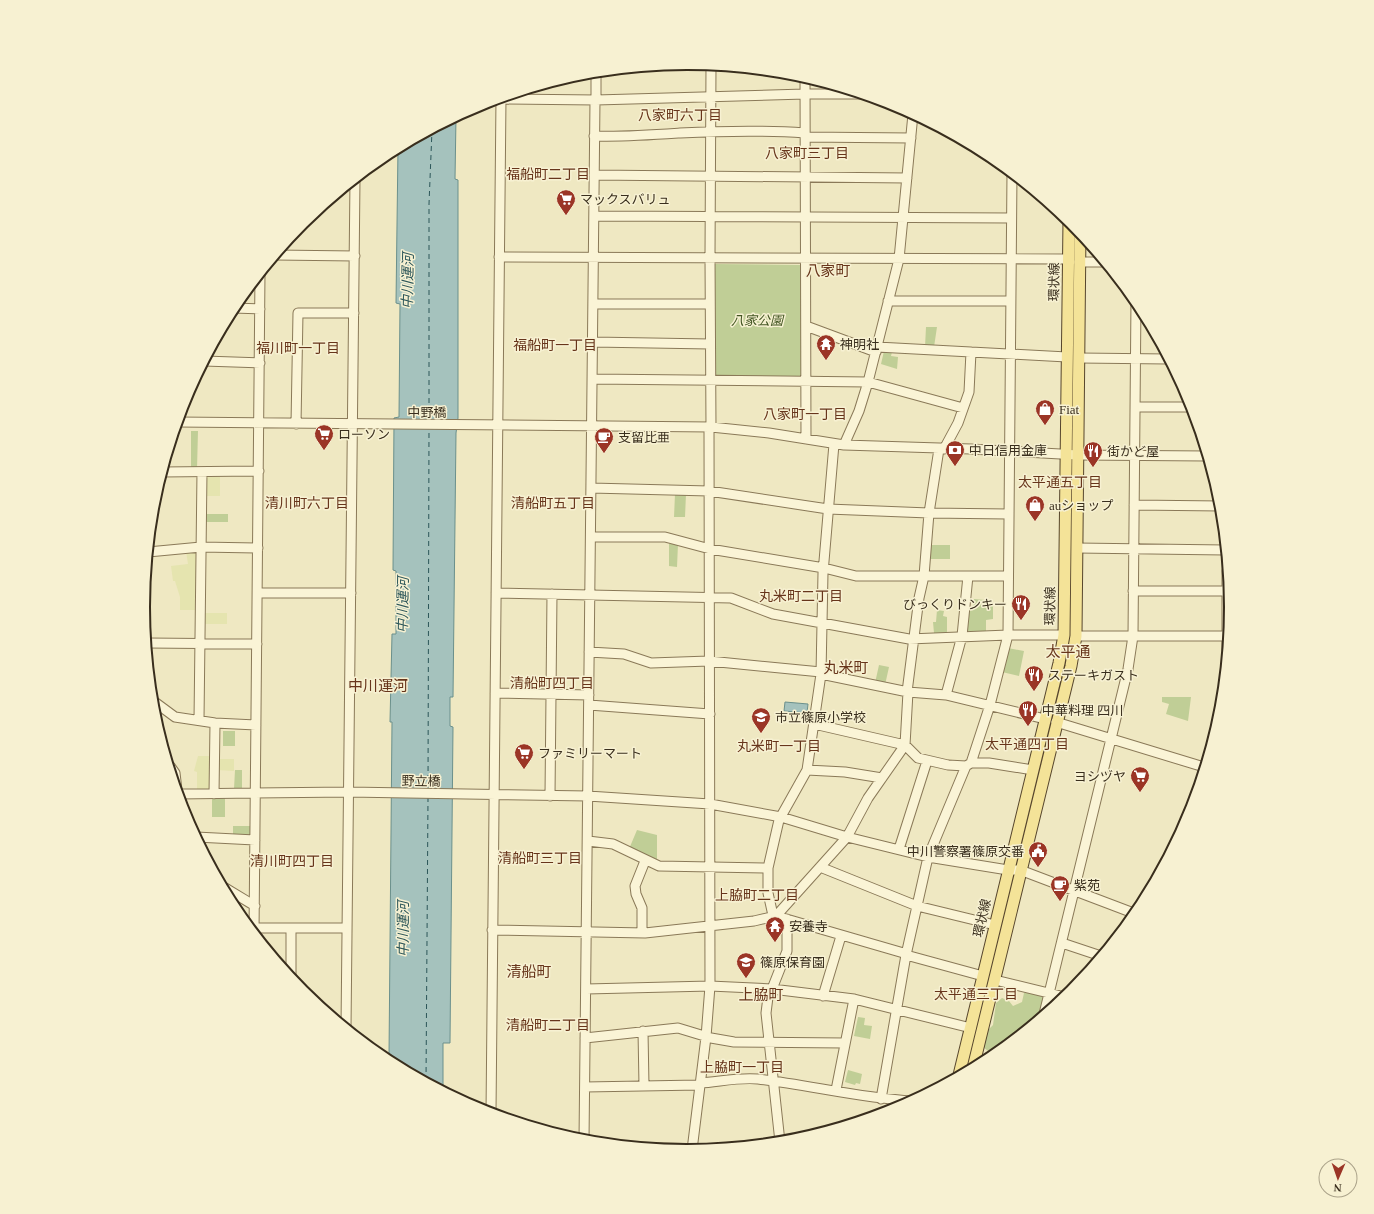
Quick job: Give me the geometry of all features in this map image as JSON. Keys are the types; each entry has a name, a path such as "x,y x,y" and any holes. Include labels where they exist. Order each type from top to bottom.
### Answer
{"main road":[{"name":"環状線","path":"975,1059 1020,870 1051,720 1064,635 1069,229"},
{"name":"環状線","path":"961,1068 1033,770 1071,666 1076,636 1080,241"}],"street":[{"path":"693,1144 706,1037 710,986 710,549 708,535 710,524 709,491 711,380 711,71"},
{"path":"584,1134 596,78"},
{"path":"804,83 806,439"},
{"path":"511,99 595,100 711,96 846,94"},
{"path":"491,1107 500,257 500,104"},
{"path":"776,916 772,911 768,893 768,868 781,817 807,770 821,673 824,568 828,509 839,445 859,411 868,382 899,259 913,120"},
{"path":"594,136 627,138 681,133 774,130 805,135 911,138"},
{"path":"594,175 907,178"},
{"path":"881,1099 906,955 928,856 968,765 990,705 1008,635 1012,180"},
{"path":"346,1022 356,184"},
{"path":"594,216 1011,218"},
{"path":"281,255 355,256"},
{"path":"500,257 1068,259"},
{"path":"1079,262 1098,262"},
{"path":"254,924 260,281"},
{"path":"888,301 1010,301"},
{"path":"593,304 710,304"},
{"path":"241,308 260,309"},
{"path":"296,424 298,313 354,313"},
{"path":"1046,1006 1128,669 1133,636 1135,358 1138,318"},
{"path":"806,326 876,349 1067,357"},
{"path":"593,342 710,344"},
{"path":"776,916 847,837 868,798 905,745 907,692 919,598 924,576 929,513 941,449 958,423 969,392 971,352"},
{"path":"1079,358 1163,359"},
{"path":"209,361 260,363"},
{"path":"592,379 868,382 963,408"},
{"path":"1135,407 1185,407"},
{"name":"中野橋","path":"183,422 353,425 710,427 768,433 839,445 1078,455 1202,456"},
{"path":"167,472 259,471"},
{"path":"199,720 202,472"},
{"path":"591,488 709,491 828,509 1008,514"},
{"path":"1134,505 1215,506"},
{"path":"591,537 665,537 710,549 824,568 856,576 1008,576"},
{"path":"153,551 201,547 258,548"},
{"path":"1077,548 1134,550 1220,550"},
{"path":"946,695 962,636 968,576"},
{"path":"1133,591 1224,591"},
{"path":"258,593 351,593"},
{"path":"496,593 731,598 773,614 909,639 962,636 1064,635"},
{"path":"550,796 552,594"},
{"path":"1076,636 1223,636"},
{"path":"151,643 257,644"},
{"path":"589,652 624,654 651,663 710,662 821,673 907,692 946,695 1051,720 1200,766"},
{"path":"495,693 589,695"},
{"path":"159,705 175,717 256,725"},
{"path":"589,705 710,714"},
{"path":"214,794 215,722"},
{"path":"814,724 905,745 918,758 927,761 948,765 1002,763 1033,770"},
{"path":"899,849 927,761"},
{"path":"807,770 845,772 882,778"},
{"name":"野立橋","path":"184,794 349,792 388,794 588,796 710,804 781,817 847,837 928,856 1008,870 1020,870"},
{"path":"202,837 255,840"},
{"path":"588,841 613,844 645,861 659,866 768,868"},
{"path":"642,933 642,908 636,894 635,886 645,861"},
{"path":"820,867 917,906 995,925"},
{"path":"1020,870 1129,911"},
{"path":"234,893 254,906"},
{"path":"492,930 642,933 754,921 776,916 906,955 983,976"},
{"path":"779,1136 766,1013 770,989 788,945 788,919"},
{"path":"259,931 291,928 347,928"},
{"path":"291,928 291,970"},
{"path":"823,996 841,936"},
{"path":"1062,943 1096,954"},
{"path":"995,980 1058,995"},
{"path":"586,989 710,986 770,989 854,999 971,1028"},
{"path":"836,1090 854,999"},
{"path":"585,1038 678,1028 706,1037 734,1042 845,1043"},
{"path":"643,1031 644,1086"},
{"path":"584,1087 700,1084 756,1079 836,1090 881,1099 899,1100"}],"green space":[{"name":"八家公園","path":"713,265 801,265 801,376 799,378 713,378"},
{"path":"926,327 937,327 934,347 925,347"},
{"path":"884,351 892,352 891,356 898,357 897,369 881,364"},
{"path":"191,431 198,431 197,469 191,469"},
{"path":"206,476 220,476 220,496 204,496"},
{"path":"675,494 686,494 685,517 674,517"},
{"path":"203,514 228,514 228,522 203,522"},
{"path":"669,544 678,544 677,567 669,566"},
{"path":"930,545 950,545 950,559 930,559"},
{"path":"186,551 195,551 198,553 198,610 180,610 180,597 175,581 173,581 171,566 188,564"},
{"path":"974,599 985,600 985,606 993,606 993,619 986,620 986,632 967,633 967,608 973,608"},
{"path":"937,610 944,611 943,616 947,617 947,633 934,633 933,622 936,622"},
{"path":"203,613 227,613 227,624 203,624"},
{"path":"1008,648 1024,651 1019,676 1002,672"},
{"path":"879,665 889,667 885,685 875,683"},
{"path":"1162,697 1191,697 1188,721 1166,714 1169,704 1162,702"},
{"path":"223,731 235,731 235,746 223,746"},
{"path":"198,756 212,756 210,789 197,790 197,772 194,771"},
{"path":"218,759 234,759 234,771 217,770"},
{"path":"235,770 242,770 242,790 234,789"},
{"path":"212,797 225,797 225,817 212,817"},
{"path":"233,826 252,826 252,834 249,837 233,836"},
{"path":"637,830 657,835 657,863 629,849"},
{"path":"774,922 779,924 778,933 767,932 766,925"},
{"path":"1028,990 1045,996 1042,1010 1014,1033 988,1051 983,1047 986,1039 986,1032 993,1025 996,1003 1002,998 1009,1001 1013,1006 1022,1002 1024,993"},
{"path":"858,1017 865,1018 864,1025 872,1026 870,1039 854,1036"},
{"path":"848,1070 862,1074 860,1084 856,1083 855,1085 845,1082"}],"water":[{"path":"456,122 455,179 458,180 458,418 456,433 453,697 450,697 450,726 453,727 450,1043 443,1043 443,1086 418,1072 389,1053 392,722 390,722 392,634 396,634 396,571 393,570 394,418 399,417 400,304 396,303 398,155"},
{"path":"785,702 808,704 807,713 784,711"}],"ferry route":[{"path":"429,421 429,204 432,135"},
{"path":"428,789 429,428"},
{"path":"426,1076 428,798"}],"place":[{"name":"マックスバリュ","path":"566,216"},
{"name":"神明社","path":"826,361"},
{"name":"Fiat","path":"1045,426"},
{"name":"ローソン","path":"324,451"},
{"name":"支留比亜","path":"604,454"},
{"name":"中日信用金庫","path":"955,467"},
{"name":"街かど屋","path":"1093,468"},
{"name":"auショップ","path":"1035,522"},
{"name":"びっくりドンキー","path":"1021,621"},
{"name":"ステーキガスト","path":"1034,692"},
{"name":"中華料理 四川","path":"1028,727"},
{"name":"市立篠原小学校","path":"761,734"},
{"name":"ファミリーマート","path":"524,770"},
{"name":"ヨシヅヤ","path":"1140,793"},
{"name":"中川警察署篠原交番","path":"1038,868"},
{"name":"紫苑","path":"1060,902"},
{"name":"安養寺","path":"775,943"},
{"name":"篠原保育園","path":"746,979"}],"district":[{"name":"八家町六丁目","path":"680,115"},
{"name":"八家町三丁目","path":"807,153"},
{"name":"福船町二丁目","path":"548,174"},
{"name":"八家町","path":"828,271"},
{"name":"福船町一丁目","path":"555,345"},
{"name":"福川町一丁目","path":"298,348"},
{"name":"八家町一丁目","path":"805,414"},
{"name":"太平通五丁目","path":"1060,482"},
{"name":"清川町六丁目","path":"307,503"},
{"name":"清船町五丁目","path":"553,503"},
{"name":"丸米町二丁目","path":"801,596"},
{"name":"太平通","path":"1068,652"},
{"name":"丸米町","path":"846,668"},
{"name":"清船町四丁目","path":"552,683"},
{"name":"中川運河","path":"378,686"},
{"name":"太平通四丁目","path":"1027,744"},
{"name":"丸米町一丁目","path":"779,746"},
{"name":"清船町三丁目","path":"540,858"},
{"name":"清川町四丁目","path":"292,861"},
{"name":"上脇町二丁目","path":"757,895"},
{"name":"清船町","path":"529,972"},
{"name":"太平通三丁目","path":"976,994"},
{"name":"上脇町","path":"761,995"},
{"name":"清船町二丁目","path":"548,1025"},
{"name":"上脇町一丁目","path":"742,1067"}]}
